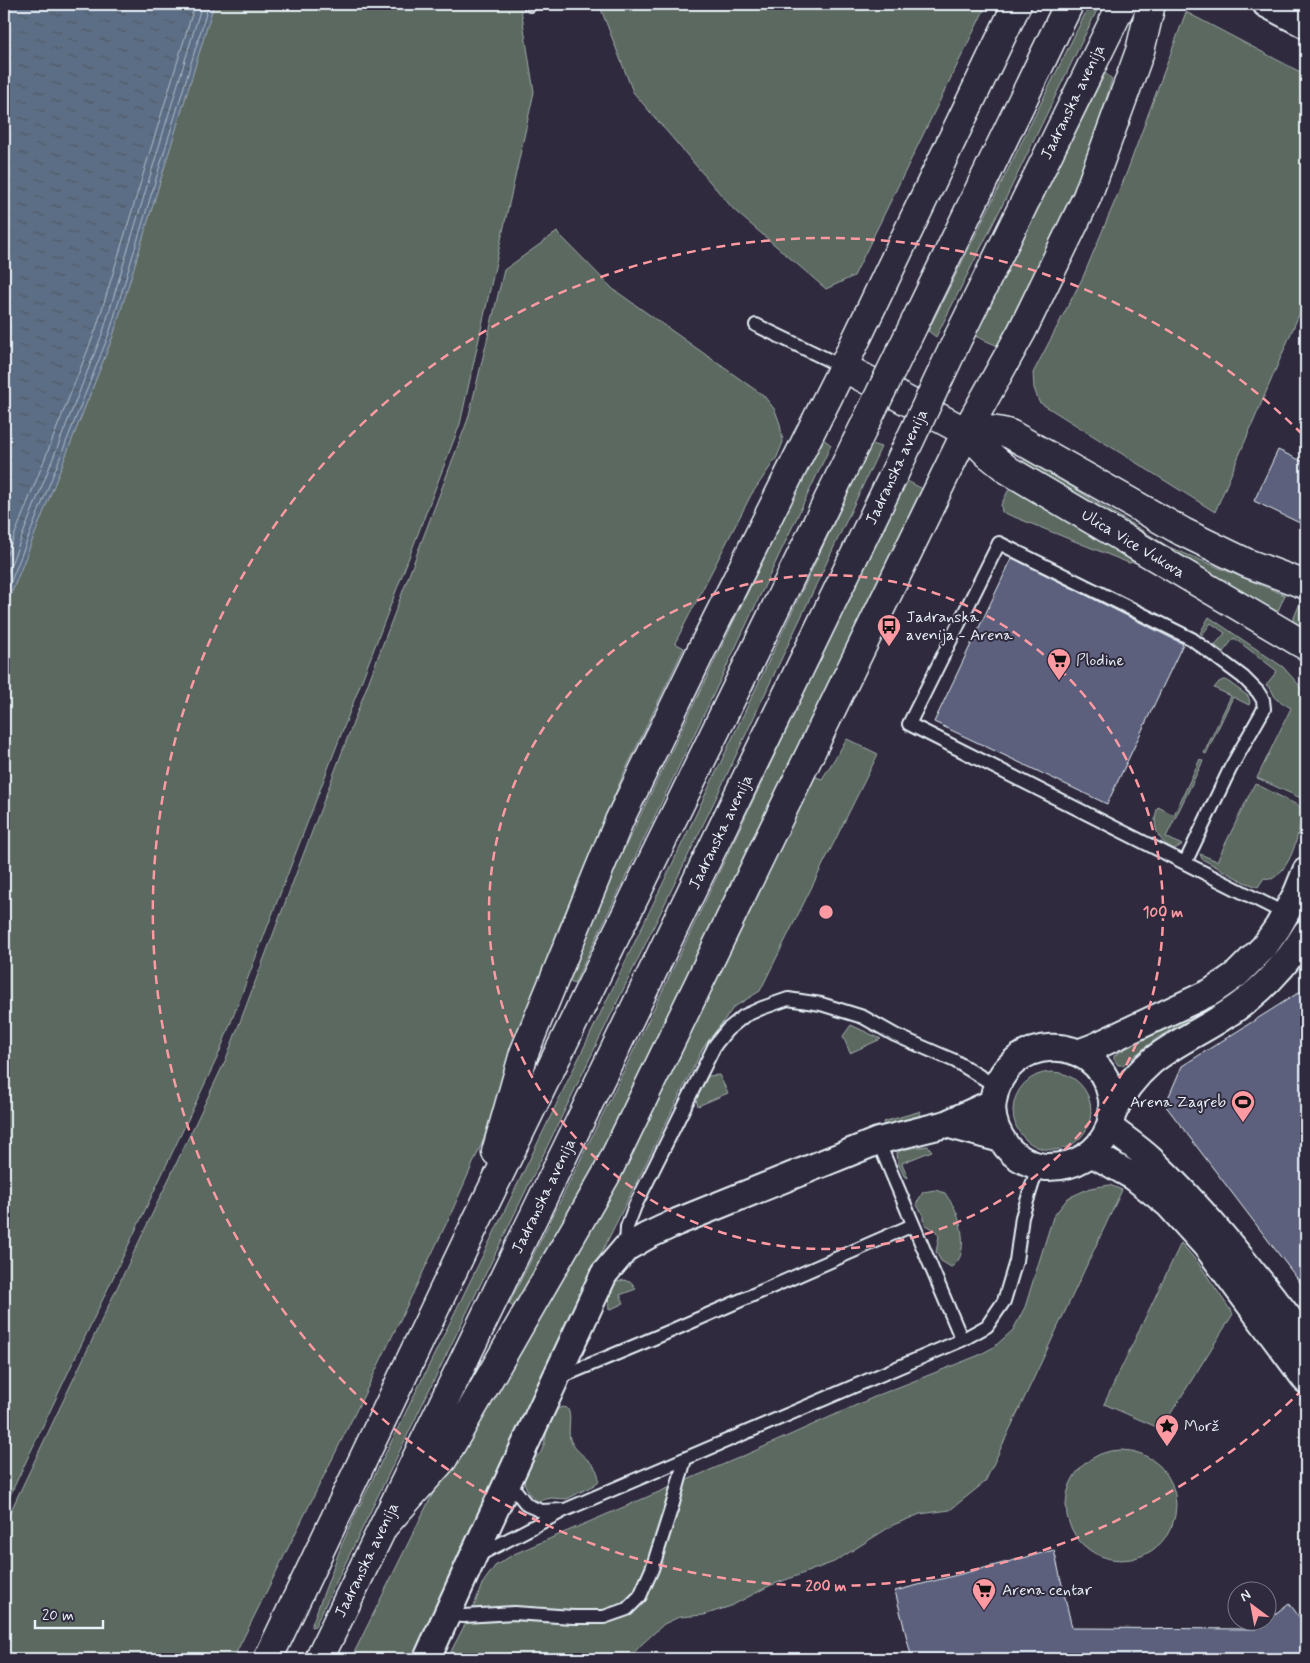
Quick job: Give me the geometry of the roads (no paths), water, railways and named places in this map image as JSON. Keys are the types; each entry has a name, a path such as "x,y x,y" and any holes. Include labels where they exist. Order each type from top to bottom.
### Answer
{"main road":[{"path":"478,1218 524,1053 619,821 701,651 843,368 1017,4"},
{"path":"268,1659 478,1218 1069,4"},
{"name":"Jadranska avenija","path":"319,1659 895,472 959,336 1122,4"},
{"path":"384,1527 443,1459 606,1175 966,432 1022,331 1087,197 1140,51 1151,4"},
{"name":"Ulica Vice Vukova","path":"843,368 966,432 988,454 1015,475 1306,646"},
{"name":"Ulica Vice Vukova","path":"966,432 983,429 997,430 1010,434 1182,532 1247,563 1306,585"}],"street":[{"path":"1266,4 1306,25"},
{"path":"1078,1053 1211,992 1226,982 1264,947 1286,914 1306,872"},
{"path":"1306,934 1298,952 1251,997 1220,1019 1152,1061 1132,1081 1111,1120 1102,1141 1091,1154 1075,1163 1057,1167 1038,1166 1024,1160 1011,1151 1001,1139 994,1122 994,1094 1006,1068 1021,1056 1040,1048 1059,1047 1078,1053 1094,1063 1105,1078 1112,1095 1111,1120 1224,1237 1306,1340"},
{"path":"427,1659 604,1274 626,1248 677,1222 878,1141 946,1124 994,1094"},
{"path":"946,1124 1001,1139"},
{"path":"1091,1154 1134,1177 1168,1204 1207,1248 1306,1380"}],"lane":[{"path":"756,325 843,368"},
{"path":"1185,863 1230,769 1264,709 1263,700 1243,677 1192,639 998,544 909,724 1286,914"},
{"path":"626,1248 628,1227 635,1206 715,1045 727,1030 744,1016 762,1008 788,999 821,1004 863,1018 895,1036 955,1061 994,1094"},
{"path":"878,1141 962,1340"},
{"path":"472,1559 565,1510 962,1340 986,1326 1004,1302 1016,1261 1022,1217 1038,1166"},
{"path":"556,1379 913,1225"},
{"path":"447,1615 464,1616 514,1613 604,1617 627,1609 640,1596 652,1569 674,1503 685,1459"},
{"path":"508,1481 527,1505 541,1511 565,1510"}],"water":[{"path":"4,4 214,4 113,336 4,612"}],"place":[{"name":"Jadranska avenija - Arena","path":"889,647"},
{"name":"Plodine","path":"1059,681"},
{"name":"Arena Zagreb","path":"1243,1123"},
{"name":"Morž","path":"1167,1447"},
{"name":"Arena centar","path":"984,1611"}]}
